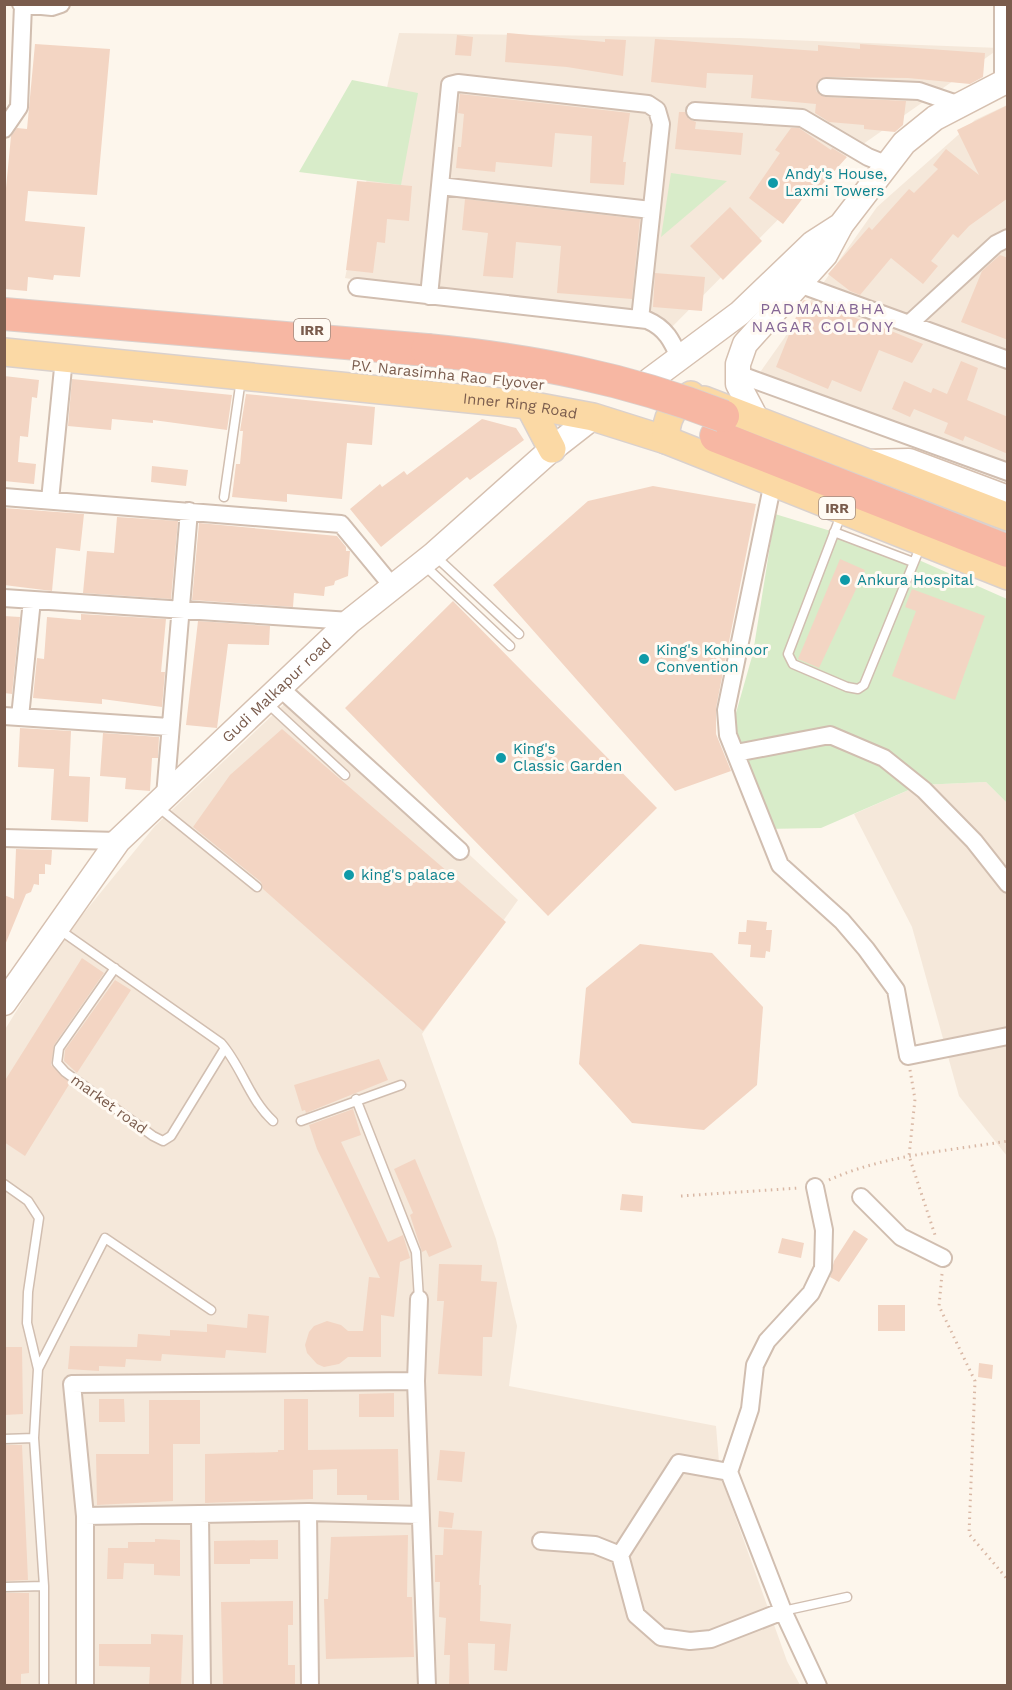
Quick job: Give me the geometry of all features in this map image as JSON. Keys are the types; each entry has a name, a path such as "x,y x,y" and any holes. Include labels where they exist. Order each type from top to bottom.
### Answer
{"highway":[{"name":"P.V. Narasimha Rao Flyover","path":"4,314 492,356 567,369 608,378 688,402 1008,530"},
{"name":"P.V. Narasimha Rao Flyover","path":"4,334 434,371 564,388 680,421 1008,551"}],"main road":[{"name":"IRR","path":"4,308 204,319 514,350 650,380 1008,517"},
{"name":"Inner Ring Road","path":"4,352 529,405 593,417 666,440 773,482 839,521 918,552 1008,576"},
{"path":"666,440 665,425 675,405 692,395"},
{"path":"529,405 552,448"}],"street":[{"path":"4,129 19,107 22,5 52,7 61,4"},
{"path":"757,420 738,384 738,364 750,335 825,255 841,225 904,143 935,118 1005,81 1003,4"},
{"path":"429,296 448,91 453,83 648,104 657,110 661,124 640,319"},
{"path":"826,87 919,91 960,105"},
{"path":"695,111 802,118 868,157 888,165"},
{"path":"440,186 651,210"},
{"path":"650,380 746,307 813,243 841,225"},
{"path":"909,324 1004,244"},
{"path":"798,284 1008,360"},
{"path":"357,287 640,319 662,328 670,337 680,359"},
{"path":"50,500 64,358"},
{"path":"738,374 1008,472"},
{"name":"Gudi Malkapur road","path":"4,1003 118,841 350,621 428,559 552,448 593,417"},
{"path":"866,462 909,461 1008,498"},
{"path":"773,482 726,710 728,735 780,865 842,921 896,990 908,1056 1008,1036"},
{"path":"4,497 341,524 393,587"},
{"path":"161,800 189,511"},
{"path":"4,598 305,616 350,621"},
{"path":"32,600 12,716 169,727"},
{"path":"273,695 460,851"},
{"path":"736,753 830,735 884,758 924,790 974,841 1008,884"},
{"path":"4,838 118,841"},
{"path":"815,1187 824,1230 822,1268 811,1293 768,1341 755,1365 750,1409 729,1472 783,1611 818,1686"},
{"path":"861,1197 901,1237 943,1257"},
{"path":"419,1299 416,1381 427,1686"},
{"path":"85,1686 85,1516 72,1384 416,1381"},
{"path":"729,1472 679,1463 620,1555 636,1615 661,1637 690,1641 711,1639 783,1611"},
{"path":"85,1516 308,1512 420,1515"},
{"path":"308,1512 310,1686"},
{"path":"200,1515 202,1686"},
{"path":"541,1541 595,1545 620,1555"}],"lane":[{"path":"224,497 242,375"},
{"path":"839,521 788,654 793,664 847,687 858,689 864,685 918,552"},
{"path":"428,559 519,634"},
{"path":"428,559 510,646"},
{"path":"273,695 345,775"},
{"path":"161,800 257,887"},
{"path":"57,928 225,1048 233,1057 252,1095 273,1120"},
{"name":"market road","path":"116,968 59,1048 57,1063 65,1072 153,1136 164,1141 171,1136 225,1048"},
{"path":"301,1120 401,1085"},
{"path":"356,1099 416,1252 419,1299"},
{"path":"4,1184 28,1201 39,1218 28,1292 27,1323 38,1369 34,1438 44,1586 44,1686"},
{"path":"38,1369 105,1238 211,1310"},
{"path":"4,1439 34,1438"},
{"path":"4,1587 44,1586"},
{"path":"783,1611 847,1597"}],"path":[{"path":"908,1056 915,1099 909,1156 943,1257 939,1306 975,1381 969,1534 1008,1580"},
{"path":"681,1196 815,1187 852,1169 909,1156 1008,1141"}],"shaded area":[{"path":"399,33 739,38 1000,48 829,168 669,330 345,278"},
{"path":"1007,105 1007,469 756,378 877,207 975,120"},
{"path":"296,693 518,900 422,1034 496,1239 517,1326 509,1386 716,1426 720,1474 787,1661 800,1685 5,1685 4,1031 57,946 155,826"},
{"path":"986,782 1007,803 1007,1156 959,1096 912,927 854,814 920,785"}],"green space":[{"path":"352,80 418,93 401,185 299,172"},
{"path":"671,173 727,181 661,237"},
{"path":"775,514 903,553 1007,599 1007,803 986,782 920,785 821,828 765,829 732,727 753,653"}],"building":[{"path":"507,33 605,42 605,39 626,40 623,76 567,67 505,62"},
{"path":"457,35 473,37 471,56 455,55"},
{"path":"655,39 818,51 818,45 860,49 860,44 985,53 983,77 970,84 908,78 826,77 818,81 816,91 825,97 906,101 903,125 895,132 864,129 864,125 829,122 815,113 816,104 751,98 753,75 707,73 706,88 651,82"},
{"path":"35,44 110,49 97,195 28,191 25,221 85,227 80,277 54,275 53,280 28,277 27,291 4,289 4,209 11,136 17,128 27,129"},
{"path":"460,94 630,113 623,162 626,162 624,185 590,183 592,136 555,133 552,167 496,162 495,172 456,168 458,147 461,147 464,114 458,113"},
{"path":"1008,105 1008,198 969,226 958,238 953,234 931,261 938,266 923,284 891,258 860,295 850,291 828,274 869,227 872,230 909,189 914,193 938,169 933,165 946,149 979,175 957,130"},
{"path":"679,112 685,112 689,119 696,122 695,129 743,133 741,155 675,149"},
{"path":"791,128 799,128 831,150 832,148 847,157 818,189 813,185 783,224 749,198 780,153 775,150"},
{"path":"357,181 412,186 409,221 387,219 385,243 377,242 373,273 346,270"},
{"path":"465,199 640,219 632,299 557,293 561,246 516,242 513,278 483,276 488,233 462,230"},
{"path":"730,207 762,241 723,280 690,246"},
{"path":"1000,255 1008,258 1008,340 961,322 982,271"},
{"path":"655,273 705,277 702,311 653,307"},
{"path":"804,300 923,344 912,363 879,350 861,392 832,380 828,389 776,367 796,317 798,306"},
{"path":"961,361 978,368 967,400 1008,417 1008,454 965,436 963,441 944,433 948,423 914,409 910,417 892,409 904,381 931,393 933,388 947,394"},
{"path":"4,376 39,380 37,398 32,397 28,437 20,436 18,462 36,464 34,484 4,481"},
{"path":"72,379 232,395 227,430 153,420 153,423 112,419 111,430 68,426"},
{"path":"246,394 375,407 372,445 347,443 342,499 287,494 287,502 232,497 236,464 240,464 243,431 240,431"},
{"path":"482,419 516,428 524,440 470,480 467,477 381,547 350,509 380,484 382,487 404,471 407,475"},
{"path":"152,466 188,470 186,486 151,482"},
{"name":"King's Kohinoor Convention","path":"653,486 756,504 716,708 716,734 731,771 675,791 493,585 588,501"},
{"path":"4,508 84,514 80,551 56,548 52,591 4,585"},
{"path":"117,517 178,521 171,599 83,593 87,551 114,553"},
{"path":"199,523 337,536 346,547 346,551 350,551 348,576 335,581 334,585 325,587 324,596 294,593 293,607 192,600"},
{"path":"840,559 865,570 819,668 798,659"},
{"path":"912,589 985,616 955,700 892,676 916,611 905,607"},
{"name":"King's Classic Garden","path":"453,601 657,808 548,916 345,708"},
{"path":"81,614 166,619 161,672 165,672 162,707 102,699 102,704 33,698 37,658 44,659 47,617 81,620"},
{"path":"4,616 20,617 12,694 4,693"},
{"path":"198,621 270,626 269,645 228,644 217,728 186,725"},
{"path":"20,728 71,731 69,776 90,777 88,822 51,820 54,769 18,767"},
{"name":"king's palace","path":"282,729 506,922 423,1031 263,889 261,882 193,827 230,775"},
{"path":"103,733 159,737 158,758 152,758 150,791 125,789 126,778 100,776"},
{"path":"16,849 52,850 51,865 45,864 45,874 39,874 39,885 34,884 31,892 26,894 5,945 4,895 14,899"},
{"path":"747,920 767,922 766,930 772,930 770,952 766,951 765,958 750,957 751,945 738,944 739,932 746,932"},
{"path":"640,944 712,953 763,1007 757,1085 704,1130 632,1123 579,1064 586,988"},
{"path":"82,958 104,973 54,1045 51,1065 70,1083 25,1156 4,1142 4,1082"},
{"path":"115,980 131,990 77,1073 64,1061 65,1050"},
{"path":"379,1059 388,1080 306,1113 305,1110 302,1111 294,1085"},
{"path":"353,1109 361,1135 341,1142 388,1242 403,1235 410,1258 400,1262 394,1317 381,1315 381,1357 348,1357 339,1364 324,1367 317,1364 307,1353 305,1345 309,1332 314,1326 327,1321 341,1325 348,1331 363,1331 369,1277 380,1278 317,1149 309,1125"},
{"path":"415,1159 452,1247 429,1257 426,1250 422,1252 410,1215 413,1213 394,1169"},
{"path":"622,1194 643,1196 642,1212 620,1210"},
{"path":"854,1230 868,1239 839,1282 830,1277 834,1261"},
{"path":"782,1238 804,1243 801,1258 778,1253"},
{"path":"439,1264 482,1265 481,1281 497,1282 492,1337 483,1337 482,1376 438,1374 444,1301 437,1301"},
{"path":"878,1305 905,1305 905,1331 878,1331"},
{"path":"248,1314 269,1316 266,1353 226,1350 225,1358 162,1354 161,1361 126,1359 125,1367 99,1366 99,1371 68,1369 70,1346 137,1347 138,1334 170,1336 170,1330 207,1332 207,1324 247,1328"},
{"path":"4,1347 22,1347 23,1414 4,1415"},
{"path":"979,1363 993,1365 992,1379 978,1377"},
{"path":"394,1393 394,1417 359,1417 359,1394"},
{"path":"99,1399 124,1399 125,1422 99,1422"},
{"path":"284,1399 308,1399 308,1450 398,1449 399,1500 367,1500 367,1495 337,1495 337,1469 313,1470 313,1499 205,1503 205,1454 284,1450"},
{"path":"149,1400 200,1400 200,1444 173,1444 173,1501 97,1505 96,1454 149,1454"},
{"path":"4,1445 22,1445 28,1580 6,1581"},
{"path":"440,1450 465,1452 462,1482 437,1480"},
{"path":"439,1511 454,1513 452,1528 438,1527"},
{"path":"444,1529 482,1531 480,1621 511,1624 507,1671 494,1670 495,1644 468,1643 469,1686 449,1686 450,1655 444,1655 446,1618 439,1617 440,1582 435,1582 435,1555 443,1555"},
{"path":"408,1535 407,1597 412,1597 414,1657 326,1659 324,1599 328,1599 331,1537"},
{"path":"155,1539 180,1540 180,1576 154,1575 154,1564 124,1563 123,1579 107,1579 108,1548 128,1548 128,1542 155,1542"},
{"path":"278,1540 278,1559 250,1559 250,1564 214,1564 214,1541"},
{"path":"4,1593 29,1593 29,1673 21,1674 21,1686 4,1686"},
{"path":"293,1601 293,1625 288,1625 288,1665 295,1665 295,1686 223,1686 221,1602"},
{"path":"151,1634 183,1635 181,1686 149,1686 150,1667 99,1666 99,1644 151,1644"}],"place":[{"name":"Andy's House, Laxmi Towers","path":"773,183"},
{"name":"Ankura Hospital","path":"845,580"},
{"name":"King's Kohinoor Convention","path":"644,659"},
{"name":"King's Classic Garden","path":"501,758"},
{"name":"king's palace","path":"349,875"}],"district":[{"name":"PADMANABHA NAGAR COLONY","path":"823,317"}]}
